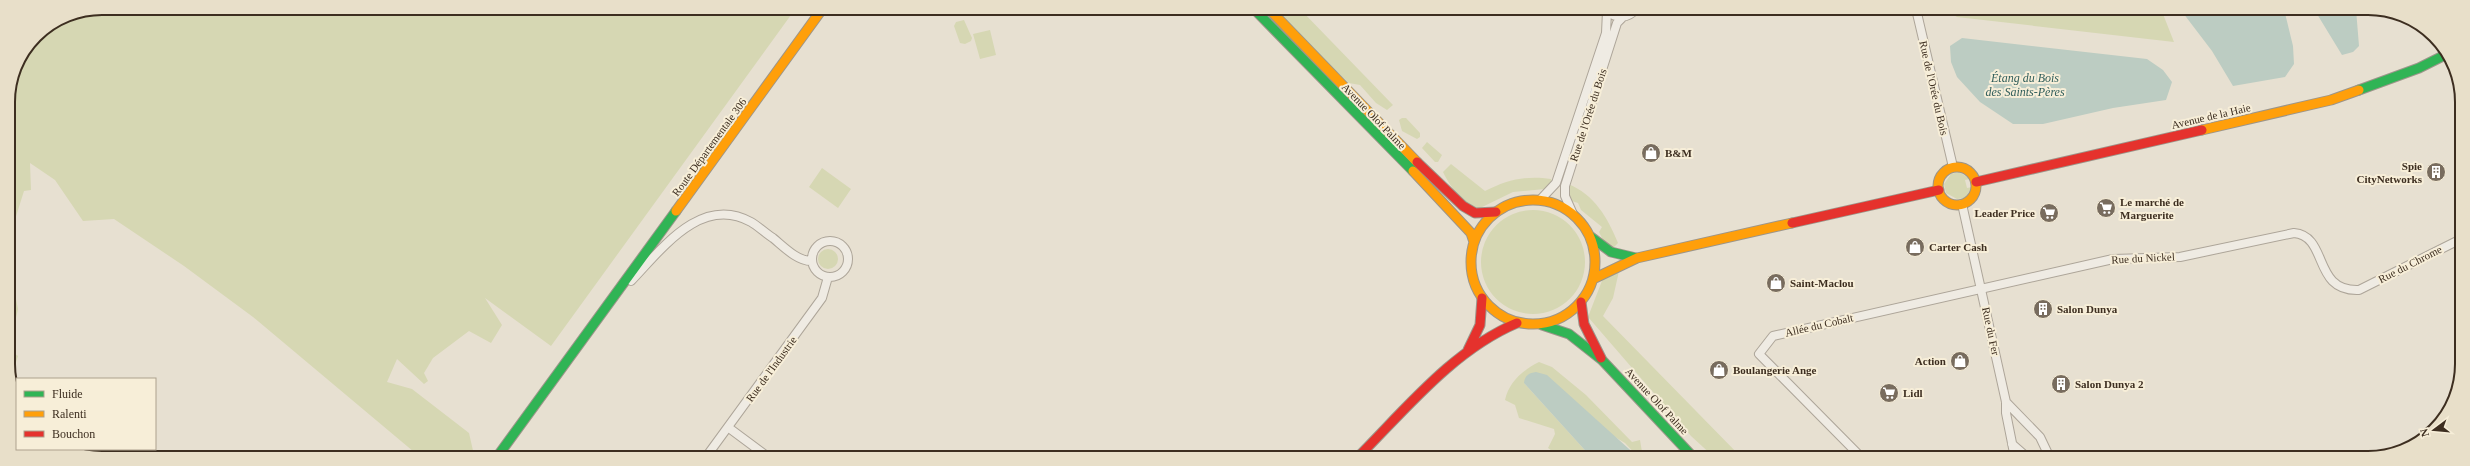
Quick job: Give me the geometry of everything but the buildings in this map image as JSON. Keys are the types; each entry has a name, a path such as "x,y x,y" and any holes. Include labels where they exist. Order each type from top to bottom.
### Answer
{"main road":[{"name":"Route Départementale 306","path":"501,451 585,339 819,15"},
{"name":"Avenue Olof Palme","path":"1260,15 1454,214 1470,233 1474,242"},
{"name":"Avenue Olof Palme","path":"1275,15 1423,169 1463,206 1475,213 1496,212"},
{"name":"Avenue de la Haie","path":"1976,182 2331,100 2419,68 2442,57"},
{"path":"1953,167 1967,170 1976,182 1973,196 1962,204 1947,202 1939,190 1941,176 1953,167"},
{"path":"1593,278 1637,258 1939,190"},
{"path":"1517,323 1497,313 1482,298 1471,271 1471,256 1474,242 1483,225 1496,212 1512,203 1540,200 1563,208 1573,214 1595,242 1610,253 1637,258"},
{"path":"1364,451 1465,354 1506,326 1517,323 1539,324 1562,317 1581,302 1593,278 1595,254 1586,231"},
{"path":"1465,354 1480,325 1482,298"},
{"name":"Avenue Olof Palme","path":"1581,302 1584,324 1602,360"},
{"name":"Avenue Olof Palme","path":"1539,324 1556,328 1569,334 1602,360 1687,451"}],"street":[{"name":"Rue de l'Orée du Bois","path":"1540,200 1556,183 1606,33 1606,15"},
{"path":"1611,15 1623,17 1626,15"},
{"name":"Rue de l'Orée du Bois","path":"1917,15 1953,167"},
{"name":"Rue de l'Orée du Bois","path":"1573,214 1565,196 1565,186 1617,23 1623,17"},
{"name":"Rue du Fer","path":"1962,204 1982,288 2006,402 2006,413 2014,451"},
{"path":"614,299 677,234 700,218 724,214 750,222 794,254 805,261 811,261"},
{"name":"Rue du Nickel","path":"1982,288 2113,259 2180,257 2281,234 2302,234 2309,239 2332,283 2340,288 2359,290"},
{"path":"830,240 838,242 845,248 848,256 845,268 836,276 828,277 820,275 814,269 811,261 812,253 816,246 830,240"},
{"name":"Rue du Chrome","path":"2359,290 2455,242"},
{"name":"Rue de l'Industrie","path":"711,451 729,428 822,298 828,277"},
{"name":"Allée du Cobalt","path":"1855,451 1759,354 1773,336 1982,288"},
{"path":"2006,402 2040,437 2047,451"},
{"path":"729,428 760,451"},
{"path":"2012,444 2020,451"}],"green space":[{"path":"96,15 791,15 551,346 485,298 502,325 491,343 469,331 433,358 424,373 428,381 424,384 397,359 387,382 412,389 469,433 473,451 413,451 253,317 184,266 114,219 83,221 55,180 30,163 31,190 24,191 15,220 15,102 18,80 30,54 49,33 64,24 80,18"},
{"path":"1282,15 1306,15 1393,105 1387,110 1376,103 1360,85 1349,83 1310,48"},
{"path":"1954,15 2163,15 2174,42 1957,17"},
{"path":"964,20 972,38 971,41 965,44 960,43 954,26 956,22"},
{"path":"990,30 996,55 980,59 973,34"},
{"path":"1406,118 1420,133 1420,137 1417,139 1402,131 1399,120"},
{"path":"1427,142 1442,155 1438,162 1435,162 1422,148"},
{"path":"1451,164 1485,191 1517,179 1542,178 1551,179 1552,182 1545,189 1513,192 1478,209 1472,207 1462,199 1449,183 1443,172"},
{"path":"822,168 851,189 838,208 809,187"},
{"path":"1959,172 1970,179 1965,180 1967,188 1972,187 1965,198 1957,199 1946,193 1944,184 1951,174"},
{"path":"1568,184 1577,188 1593,200 1605,216 1618,243 1613,248 1605,244 1599,232 1602,227 1581,210 1578,203 1565,199"},
{"path":"1533,210 1553,214 1570,225 1581,242 1585,262 1581,282 1570,299 1553,310 1533,314 1513,310 1496,299 1485,282 1481,262 1485,242 1496,225 1513,214"},
{"path":"828,249 835,252 838,259 835,266 828,269 821,266 818,259 821,252"},
{"path":"1619,271 1613,298 1603,316 1735,451 1707,451 1691,436 1588,317 1605,273"},
{"path":"15,294 18,309 15,322"},
{"path":"15,354 18,356 15,363"},
{"path":"1539,362 1552,367 1586,395 1632,442 1640,440 1642,451 1632,451 1625,443 1524,383 1586,451 1553,451 1548,448 1555,434 1554,429 1519,418 1515,405 1505,400 1513,382"}],"water":[{"path":"2185,15 2285,15 2293,46 2294,64 2285,77 2233,86 2212,51"},
{"path":"2318,15 2356,15 2359,46 2353,52 2342,55"},
{"name":"Étang du Bois des Saints-Pères","path":"1962,38 2147,59 2163,70 2172,82 2166,100 2113,108 2043,124 2013,124 1980,102 1957,77 1951,62 1950,46"},
{"path":"1536,372 1547,375 1631,451 1586,451 1524,383 1525,378 1531,373"}],"traffic: fast":[{"path":"1260,15 1413,171"},
{"path":"2359,90 2419,68 2442,57"},
{"path":"501,451 676,211"},
{"path":"1591,237 1611,252 1636,258"},
{"path":"1542,325 1569,334 1602,360 1687,451"}],"traffic: slow":[{"path":"676,211 818,15"},
{"path":"1275,15 1417,162"},
{"path":"2202,130 2331,100 2359,90"},
{"path":"1957,167 1967,170 1973,176 1976,186 1973,196 1967,202 1957,205 1947,202 1941,196 1938,186 1941,176 1947,170 1957,167"},
{"path":"1413,171 1471,233 1474,242"},
{"path":"1533,200 1545,201 1557,205 1568,210 1577,218 1585,227 1590,238 1594,250 1595,262 1594,274 1590,286 1585,297 1577,306 1568,314 1557,319 1545,323 1533,324 1521,323 1509,319 1498,314 1489,306 1481,297 1476,286 1472,274 1471,262 1472,250 1476,238 1481,227 1489,218 1498,210 1509,205 1521,201 1533,200"},
{"path":"1593,279 1637,258 1792,223"}],"traffic: jam":[{"path":"1976,182 2202,130"},
{"path":"1417,162 1463,206 1475,213 1496,212"},
{"path":"1792,223 1939,190"},
{"path":"1468,350 1480,325 1482,298"},
{"path":"1581,302 1584,324 1601,358"},
{"path":"1364,451 1412,401 1451,365 1472,349 1517,323"}],"place":[{"name":"B&M","path":"1651,153"},
{"name":"Spie CityNetworks","path":"2436,172"},
{"name":"Le marché de Marguerite","path":"2106,208"},
{"name":"Leader Price","path":"2049,213"},
{"name":"Carter Cash","path":"1915,247"},
{"name":"Saint-Maclou","path":"1776,283"},
{"name":"Salon Dunya","path":"2043,309"},
{"name":"Action","path":"1960,361"},
{"name":"Boulangerie Ange","path":"1719,370"},
{"name":"Salon Dunya 2","path":"2061,384"},
{"name":"Lidl","path":"1889,393"}]}
